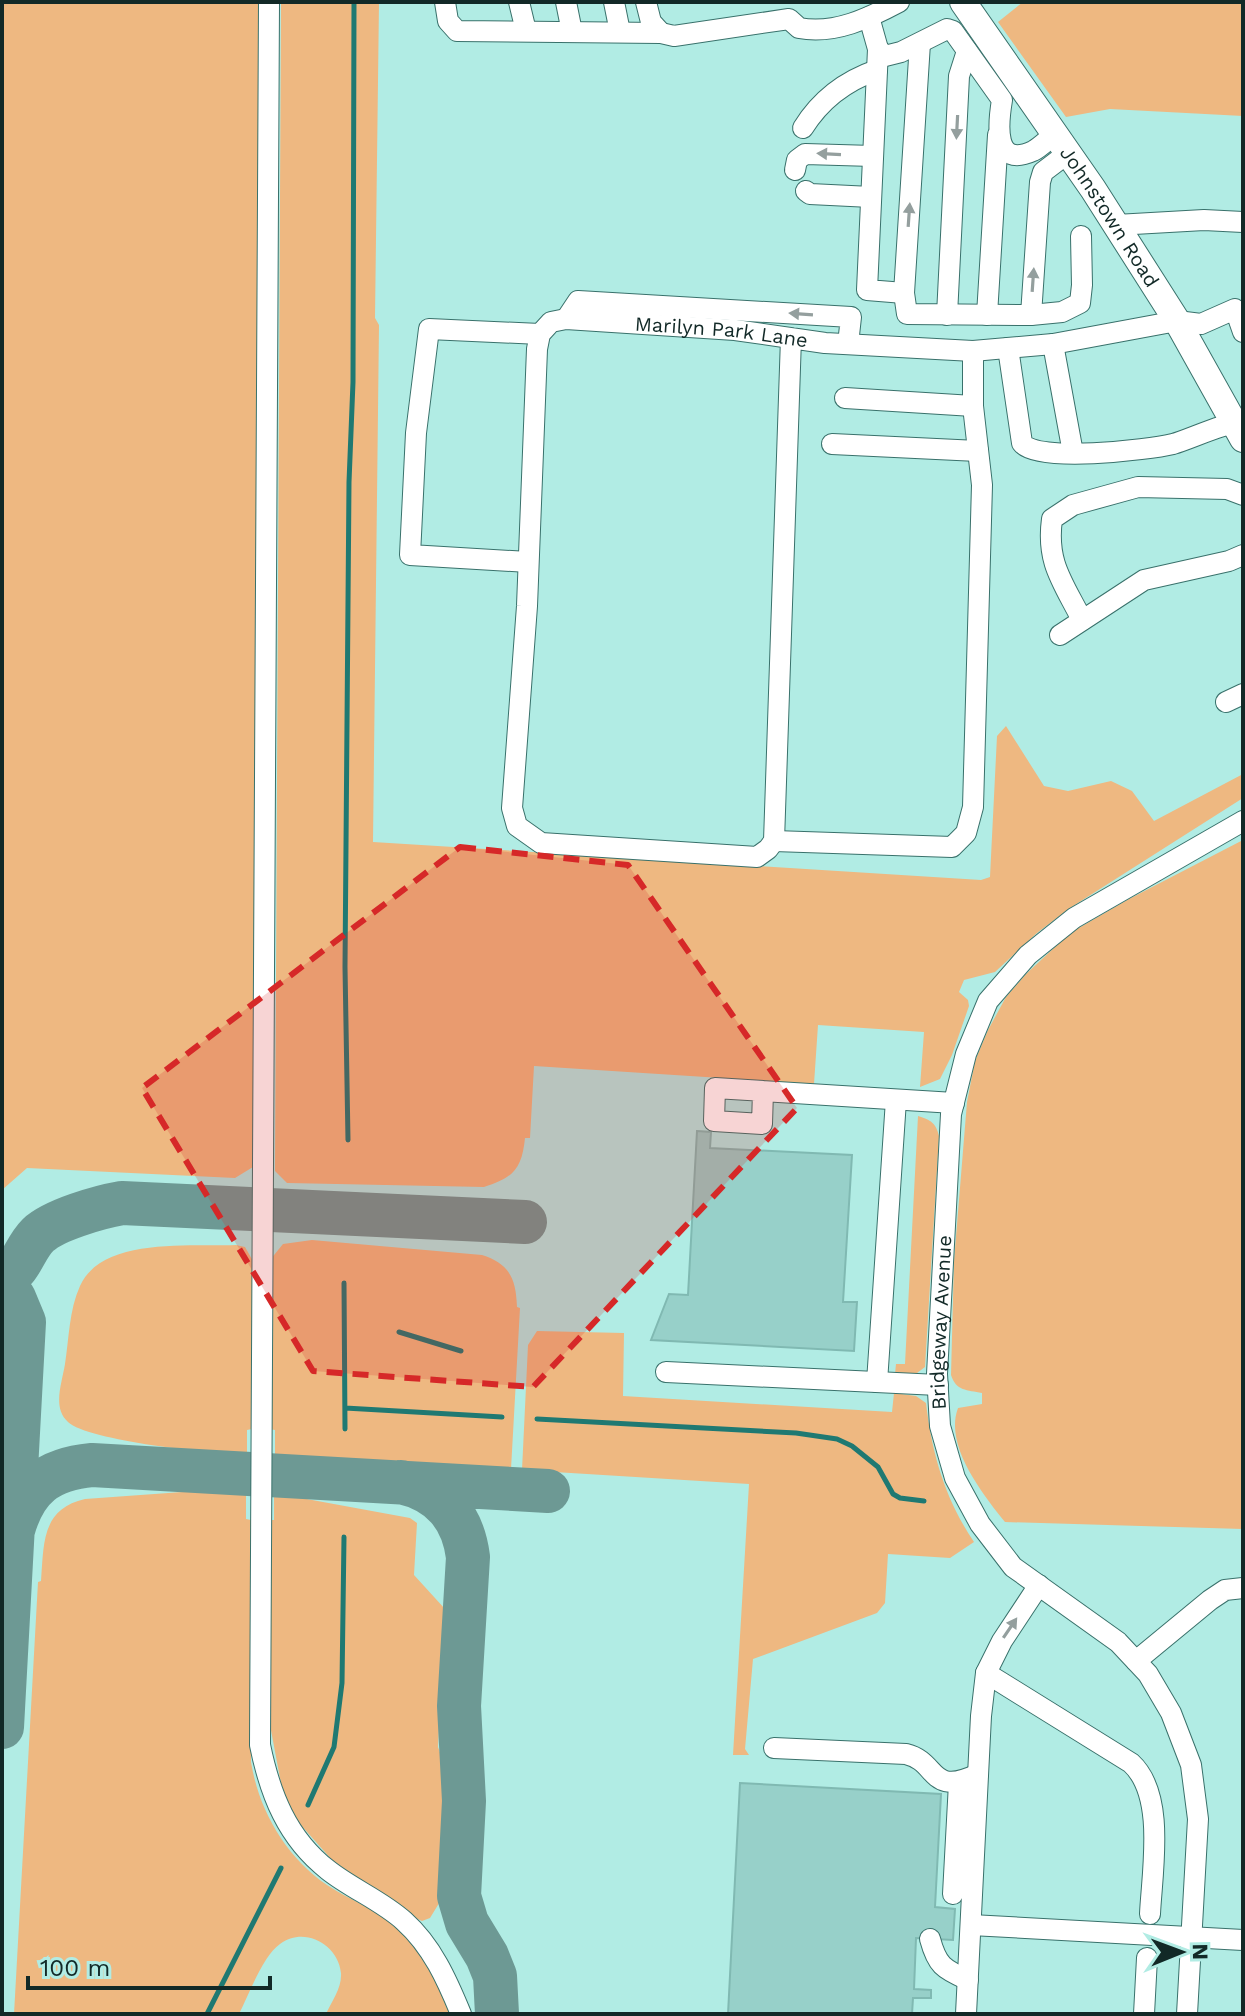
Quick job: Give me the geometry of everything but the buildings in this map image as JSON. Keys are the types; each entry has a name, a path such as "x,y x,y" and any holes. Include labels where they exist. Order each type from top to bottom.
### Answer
{"main road":[{"name":"Johnstown Road","path":"963,2 1116,225 1240,428"}],"street":[{"path":"269,2 260,1745 275,1802 289,1828 307,1851 328,1870 403,1921 424,1942 440,1967 461,2014"},
{"path":"445,2 448,21 457,31 620,32 674,36 789,19 799,28 811,31 830,29 869,17 899,2"},
{"path":"519,2 526,31"},
{"path":"566,2 572,32"},
{"path":"614,2 620,32"},
{"path":"646,2 651,22 661,33"},
{"path":"869,17 878,49 867,290 904,293"},
{"path":"878,49 885,56 901,52 947,29 953,31 1002,100 987,315"},
{"path":"920,43 904,293 907,314 1031,315 1062,312 1080,303 1081,236"},
{"path":"947,315 959,76 967,51"},
{"path":"803,128 839,87 877,70"},
{"path":"998,131 1000,144 1015,154 1062,144"},
{"path":"1031,315 1040,182 1043,172 1062,144"},
{"path":"795,170 797,160 805,154 873,156"},
{"path":"806,191 810,194 871,197"},
{"path":"1116,225 1204,220 1243,222"},
{"path":"791,338 774,841 757,857 541,843 517,826 512,808 527,606 540,334 551,322 566,319 578,301 851,317 848,344"},
{"name":"Marilyn Park Lane","path":"566,319 735,330 848,344 973,351 1053,344 1177,321 1201,324 1235,309 1243,332"},
{"path":"528,562 410,555 416,433 429,329 540,334"},
{"path":"1053,344 1073,453"},
{"path":"1008,348 1022,443 1031,451 1105,454 1168,445 1240,428"},
{"path":"774,841 952,847 966,833 973,807 982,485 973,406 973,351"},
{"path":"845,398 973,406"},
{"path":"832,444 978,451"},
{"path":"1082,620 1051,558 1049,540 1052,519 1073,505 1138,487 1227,489 1243,495"},
{"path":"1060,635 1144,580 1243,555"},
{"name":"Bridgeway Avenue","path":"1187,2014 1198,1819 1191,1765 1171,1713 1148,1674 1118,1642 1013,1567 980,1524 955,1478 940,1426 938,1385 951,1114 966,1054 988,1001 1028,955 1074,918 1243,821"},
{"path":"763,1091 954,1103"},
{"path":"877,1382 896,1100"},
{"path":"666,1372 938,1385"},
{"path":"966,2014 986,1673 1002,1641 1039,1585"},
{"path":"1136,1661 1210,1600 1225,1590 1243,1588"},
{"path":"986,1673 1131,1763 1143,1774 1154,1830 1150,1914"},
{"path":"774,1748 906,1754 915,1757 941,1780 959,1783 978,1774"},
{"path":"953,1894 959,1783"},
{"path":"971,1925 1243,1940"},
{"path":"930,1939 935,1958 948,1972 968,1980"},
{"path":"1144,2014 1147,1958"}],"highlighted area":[{"path":"460,847 628,865 797,1108 533,1387 313,1371 142,1088"}],"shaded area":[{"path":"2,2 262,2 253,1167 235,1178 27,1168 2,1190"},
{"path":"281,2 379,2 373,842 981,880 990,877 997,736 1006,726 1044,786 1068,791 1111,781 1132,791 1154,821 1243,774 1243,798 1070,908 1037,933 995,972 964,980 959,992 968,1000 969,1006 940,1079 920,1087 924,1032 818,1025 814,1084 534,1066 530,1138 525,1138 514,1171 484,1187 287,1183 275,1171"},
{"path":"1023,2 1243,2 1243,116 1110,109 1066,117 998,22"},
{"path":"1243,840 1243,1529 1005,1522 968,1468 956,1437 958,1408 982,1404 982,1393 959,1387 951,1375 954,1261 967,1102 975,1061 1006,997 1070,933"},
{"path":"918,1116 932,1123 939,1136 925,1367 917,1373 895,1374 896,1364 905,1364"},
{"path":"312,1240 482,1255 505,1268 513,1281 517,1307 520,1308 511,1469 275,1458 275,1430 269,1429 270,1260 283,1244"},
{"path":"245,1247 253,1261 252,1429 247,1430 247,1455 125,1441 80,1429 68,1422 60,1410 59,1395 76,1295 91,1270 107,1259 149,1248"},
{"path":"537,1331 624,1333 623,1396 892,1412 894,1393 916,1396 926,1403 941,1476 974,1542 950,1558 888,1554 885,1603 877,1613 753,1659 745,1749 749,1755 733,1755 749,1484 522,1470 528,1345"},
{"path":"196,1491 246,1493 246,1519 251,1520 251,1762 260,1798 268,1815 287,1847 312,1874 379,1914 405,1936 428,1967 451,2014 326,2014 340,1984 339,1963 327,1946 299,1937 280,1944 268,1957 239,2014 14,2014 38,1582 41,1581 48,1530 60,1511 85,1499"},
{"path":"274,1493 410,1518 417,1523 414,1575 445,1609 438,1747 447,1772 441,1900 430,1918 422,1921 332,1860 299,1823 283,1794 270,1725 269,1520 274,1520"}],"waterway":[{"path":"348,1140 345,967 349,482 353,382 354,2"},
{"path":"344,1283 345,1429"},
{"path":"399,1332 461,1351"},
{"path":"345,1408 502,1417"},
{"path":"537,1419 796,1433 837,1439 852,1446 878,1467 893,1494 924,1501"},
{"path":"308,1805 334,1747 342,1683 344,1537"},
{"path":"207,2014 281,1868"}],"taxiway":[{"path":"2,1279 14,1270 45,1229 77,1215 122,1203 525,1222"},
{"path":"2,1289 14,1298 24,1322 2,1727"},
{"path":"13,1530 24,1502 40,1483 63,1471 92,1465 548,1491"},
{"path":"401,1482 428,1492 448,1508 461,1530 468,1557 459,1706 464,1801 459,1896 467,1923 495,1976 497,2014"}]}
